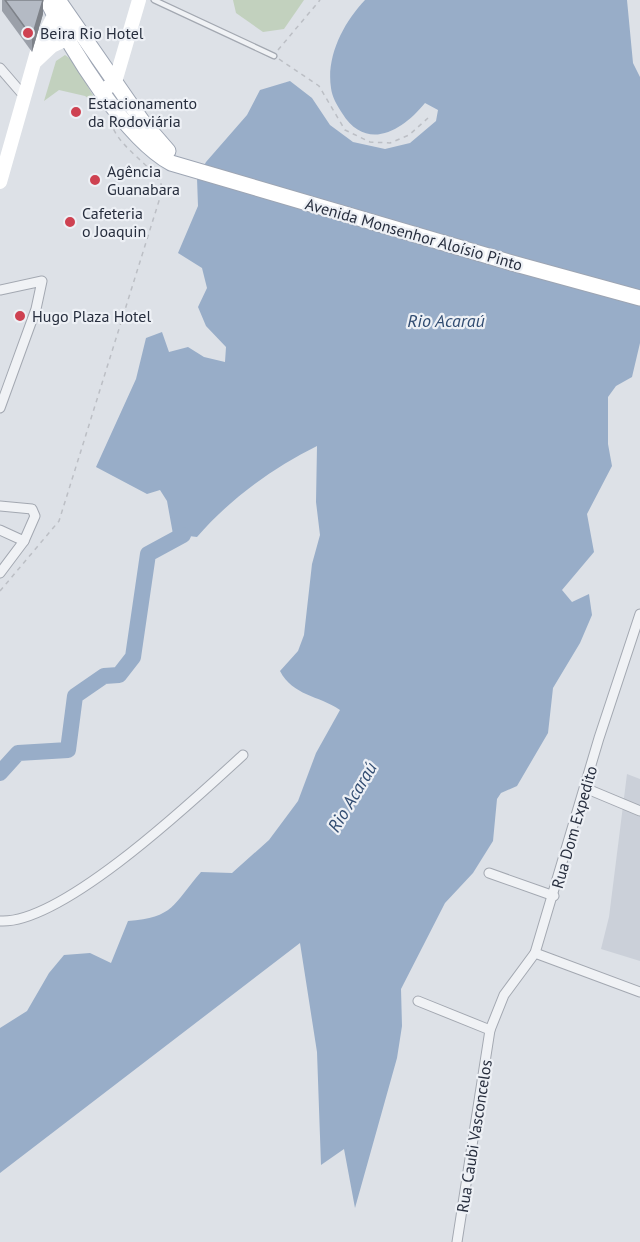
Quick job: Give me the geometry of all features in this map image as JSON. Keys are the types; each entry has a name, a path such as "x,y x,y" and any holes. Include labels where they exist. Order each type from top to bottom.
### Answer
{"main road":[{"name":"Avenida Monsenhor Aloísio Pinto","path":"56,4 108,87 116,111 157,154 171,163 501,260 640,298"},
{"name":"Avenida Monsenhor Aloísio Pinto","path":"56,4 69,38 108,87 157,140 188,168"}],"street":[{"path":"108,87 139,0"},
{"path":"0,182 43,35 56,4"},
{"path":"35,63 52,46 69,38"},
{"path":"0,68 25,97"},
{"path":"0,290 42,281 36,309 0,408"},
{"path":"0,506 32,508 35,516 24,541 0,573"},
{"path":"0,530 24,541"},
{"name":"Rua Dom Expedito","path":"490,1030 504,995 536,953 599,738 640,614"},
{"path":"0,921 15,921 36,915 105,872 174,818 243,755"},
{"path":"585,788 640,811"},
{"path":"489,873 554,896"},
{"path":"536,953 640,992"},
{"path":"418,1001 490,1030"},
{"name":"Rua Caubi Vasconcelos","path":"457,1242 490,1030"}],"lane":[{"path":"154,0 274,56"}],"path":[{"path":"320,0 274,56 319,86 345,130 362,138 390,143 410,135 428,118"},
{"path":"0,591 59,521 163,188 157,174 136,157 113,130 112,117 116,111"}],"shaded area":[{"path":"627,774 640,779 640,961 601,949 609,917"}],"green space":[{"path":"233,0 304,0 284,29 263,32 236,13"},
{"path":"65,55 72,60 100,107 85,96 59,90 44,101 56,61"}],"water":[{"name":"Rio Acaraú","path":"365,0 627,0 633,63 640,77 640,343 632,377 616,386 608,397 608,444 612,466 587,514 594,552 562,590 572,602 589,594 592,615 580,643 553,688 548,733 517,786 501,793 497,799 493,841 473,873 445,903 401,989 402,1026 397,1058 355,1208 344,1149 321,1165 317,1052 300,943 0,1173 0,1028 27,1011 49,973 64,955 90,953 111,963 128,921 155,917 164,913 178,901 201,872 232,873 269,840 298,801 316,753 340,710 292,686 280,671 298,651 304,635 312,564 320,535 316,502 317,446 252,485 197,537 173,534 167,501 160,490 147,494 96,467 136,379 146,338 162,332 169,352 188,347 204,357 225,362 226,347 206,326 198,307 207,288 202,268 178,253 198,206 197,178 206,162 247,115 260,90 290,81 312,98 330,125 353,142 385,149 410,143 436,121 438,110 425,103 396,129 373,135 362,132 352,125 338,107 331,88 330,76 334,52 344,29"}],"building":[{"path":"5,0 43,0 32,37"}],"waterway":[{"path":"0,773 18,753 68,750 75,696 104,676 119,675 133,657 148,554 183,535"}],"place":[{"name":"Beira Rio Hotel","path":"28,33"},
{"name":"Estacionamento da Rodoviária","path":"76,112"},
{"name":"Agência Guanabara","path":"95,180"},
{"name":"Cafeteria o Joaquin","path":"70,222"},
{"name":"Hugo Plaza Hotel","path":"20,316"}]}
